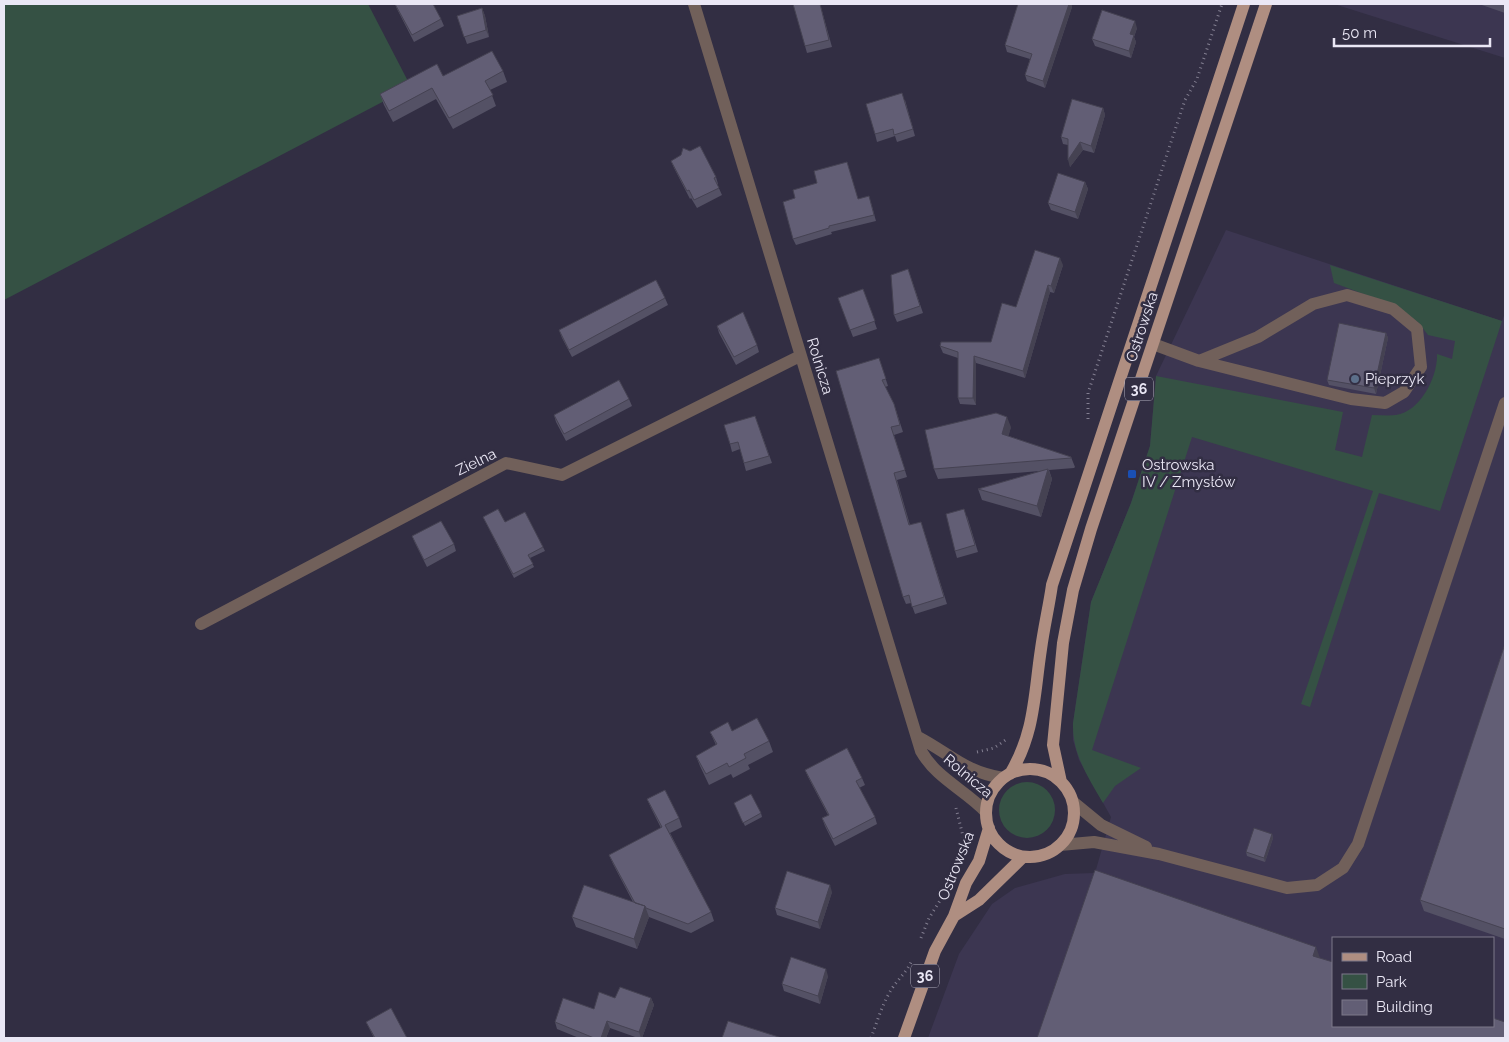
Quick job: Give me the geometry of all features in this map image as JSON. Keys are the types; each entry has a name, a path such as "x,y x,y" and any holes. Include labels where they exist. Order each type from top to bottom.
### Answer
{"main road":[{"name":"Ostrowska","path":"1007,776 1022,754 1032,721 1041,648 1052,585 1244,4"},
{"name":"Ostrowska","path":"1061,782 1053,745 1068,617 1081,561 1266,4"},
{"path":"1007,776 1033,769 1048,773 1061,782"},
{"name":"36","path":"988,828 986,812 989,797 1007,776"},
{"name":"36","path":"1061,782 1073,802"},
{"path":"988,828 1002,847 1023,856 1046,854 1060,845 1072,826 1073,802"},
{"name":"Ostrowska","path":"904,1038 935,951 954,916 966,883 979,861 988,828"},
{"name":"Ostrowska","path":"954,916 979,900 1023,856"}],"street":[{"name":"Rolnicza","path":"694,4 909,716 921,750 930,766 972,798 986,812"},
{"path":"1154,344 1199,361 1351,399 1385,403 1404,392 1421,368 1417,329 1393,309 1347,295 1313,304 1258,337 1199,361"},
{"name":"Zielna","path":"200,624 506,463 562,475 800,356"},
{"path":"1060,845 1094,842 1159,854 1287,888 1317,885 1343,868 1358,844 1505,403"},
{"name":"Rolnicza","path":"918,737 967,768 983,774 1007,776"},
{"path":"1073,802 1101,825 1159,854"}],"shaded area":[{"path":"1334,4 1505,4 1505,58"},
{"path":"1226,230 1502,321 1505,313 1505,1038 928,1038 959,954 992,904 1015,888 1065,874 1095,873 1111,817 1079,760 1073,740 1073,723 1091,602 1131,503 1150,446 1156,376"}],"green space":[{"path":"4,4 368,4 411,87 4,300"},
{"path":"1330,265 1502,321 1440,511 1379,493 1310,707 1301,704 1373,491 1192,437 1092,750 1141,768 1115,786 1103,803 1078,755 1073,734 1073,723 1091,602 1131,503 1150,446 1156,376 1343,412 1335,450 1362,457 1372,415 1396,415 1413,407 1431,383 1437,363 1437,354 1452,359 1455,341 1428,335 1418,322 1380,300 1334,283"},
{"path":"1027,782 1038,784 1047,790 1053,799 1055,810 1053,821 1047,830 1038,836 1027,838 1016,836 1007,830 1001,821 999,810 1001,799 1007,790 1016,784"}],"building":[{"path":"395,4 433,4 441,19 412,35"},
{"path":"793,4 820,4 829,40 805,46"},
{"path":"1018,4 1069,4 1043,81 1025,75 1032,54 1005,45"},
{"path":"482,8 486,30 464,37 457,16"},
{"path":"1102,10 1135,21 1130,34 1134,35 1129,51 1092,39"},
{"path":"492,51 503,71 485,81 493,95 449,118 432,88 389,111 380,94 437,64 443,76"},
{"path":"902,93 913,129 894,135 893,129 875,134 866,104"},
{"path":"1072,99 1103,108 1091,146 1080,142 1068,160 1068,139 1061,137"},
{"path":"700,146 716,177 714,178 719,188 694,200 671,161 681,155 683,148 690,151"},
{"path":"847,162 858,199 869,196 874,215 829,226 829,228 793,239 783,202 795,198 793,190 817,183 814,171"},
{"path":"1058,173 1085,182 1075,212 1048,203"},
{"path":"1035,250 1060,258 1051,286 1048,285 1023,371 974,356 973,398 958,398 958,352 940,346 941,342 991,342 1002,303 1016,307"},
{"path":"908,269 920,306 894,315 891,275"},
{"path":"656,280 665,298 569,350 559,330"},
{"path":"863,289 875,321 850,330 838,298"},
{"path":"743,312 757,345 734,357 717,326"},
{"path":"1339,323 1386,333 1374,388 1327,380"},
{"path":"879,358 886,379 882,380 894,404 900,425 891,427 905,470 894,473 909,525 921,522 944,597 912,607 909,595 903,597 836,371"},
{"path":"619,380 629,399 564,434 554,415"},
{"path":"996,413 1007,417 1002,434 1071,458 934,469 925,430"},
{"path":"755,416 769,456 744,463 738,442 730,444 724,425"},
{"path":"1048,469 1037,506 978,489"},
{"path":"498,509 505,522 525,512 543,547 528,555 533,564 513,574 483,517"},
{"path":"964,509 975,545 955,551 946,514"},
{"path":"441,521 454,544 424,560 412,536"},
{"path":"1505,644 1505,929 1420,900"},
{"path":"757,718 769,741 744,754 746,758 729,767 727,763 706,774 696,756 717,744 710,732 728,722 732,731"},
{"path":"847,748 862,778 856,781 875,817 833,839 822,818 829,815 805,770"},
{"path":"665,790 679,818 665,825 711,912 688,924 635,903 609,855 662,827 647,799"},
{"path":"751,794 761,813 743,823 734,803"},
{"path":"1254,828 1272,834 1264,858 1246,852"},
{"path":"1095,870 1316,947 1313,956 1332,962 1332,1027 1494,1027 1494,1018 1505,1022 1505,1038 1037,1038"},
{"path":"787,871 830,885 818,922 775,908"},
{"path":"584,885 645,906 634,939 572,917"},
{"path":"791,957 826,969 818,996 782,984"},
{"path":"620,987 651,998 639,1032 607,1021 601,1038 594,1038 555,1022 563,998 594,1009 599,992 615,998"},
{"path":"391,1008 407,1038 375,1038 366,1022"},
{"path":"728,1021 782,1038 722,1038"}],"place":[{"name":"Pieprzyk","path":"1355,379"},
{"name":"Ostrowska IV / Zmysłów","path":"1132,474"}]}
